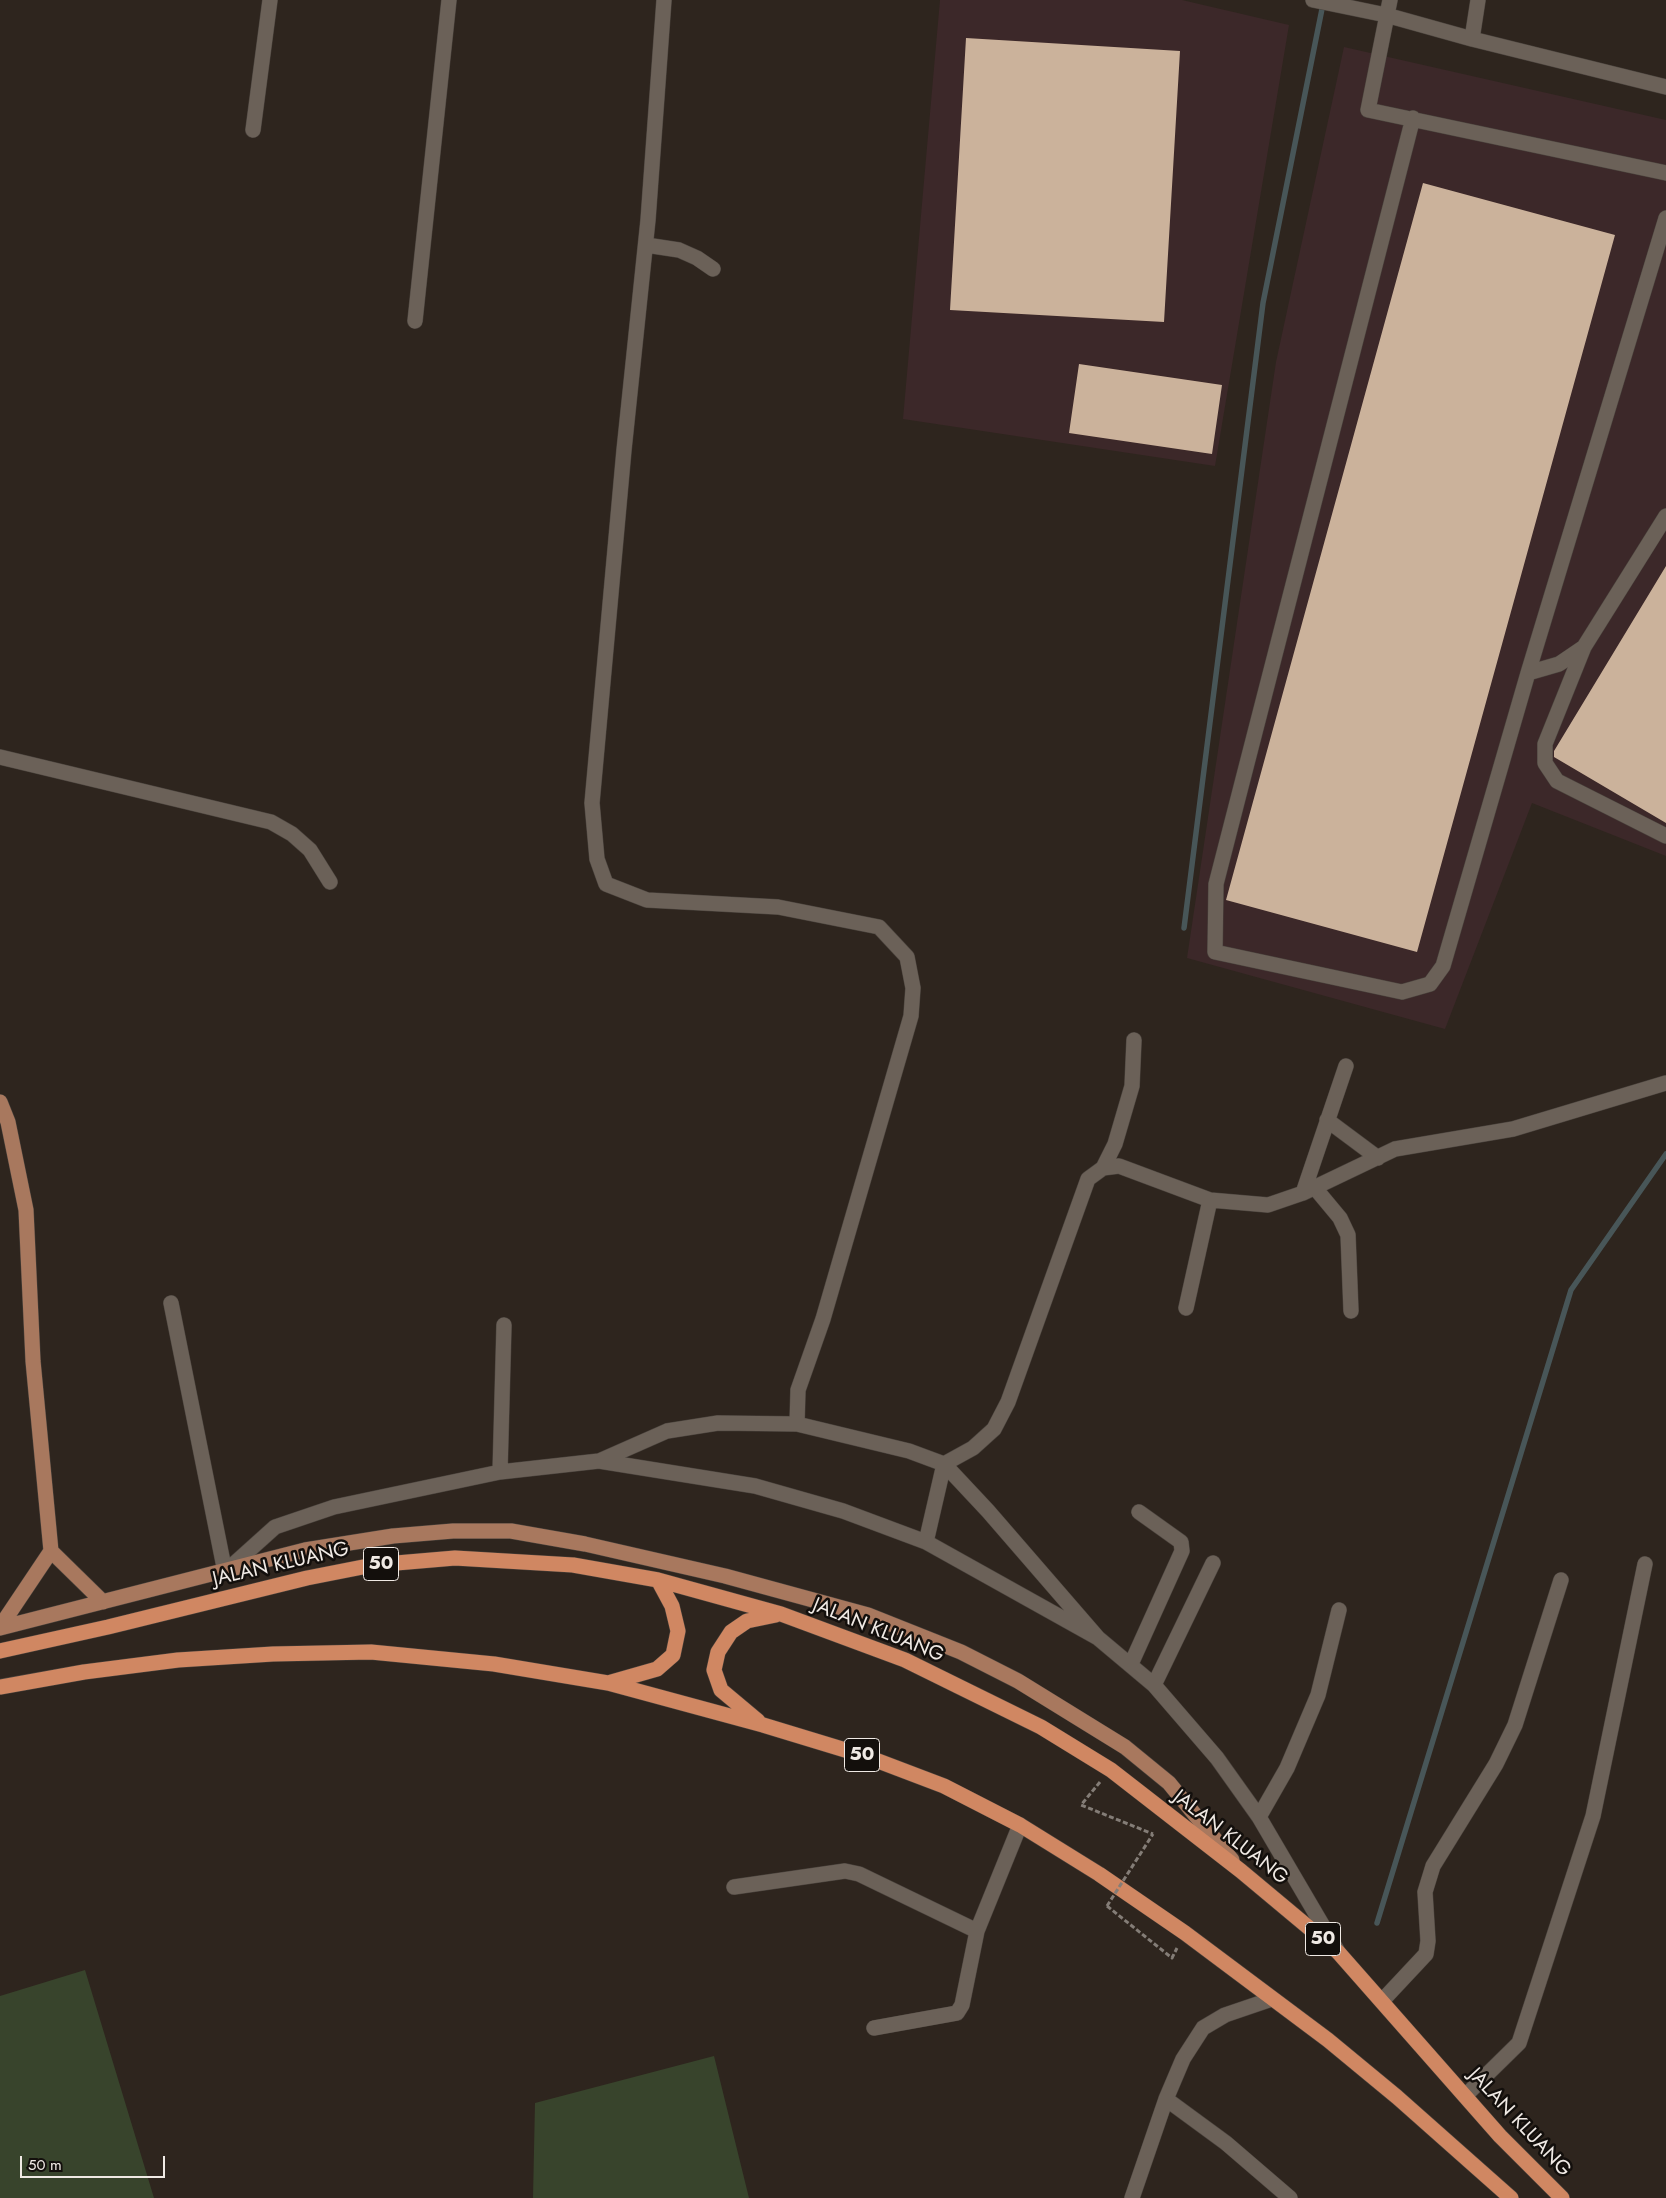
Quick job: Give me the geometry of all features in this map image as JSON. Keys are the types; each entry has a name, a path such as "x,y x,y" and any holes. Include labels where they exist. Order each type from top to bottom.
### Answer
{"highway":[{"name":"JALAN KLUANG","path":"0,1651 307,1578 372,1565 455,1558 572,1565 658,1580 781,1614 905,1660 1041,1727 1111,1770 1241,1871 1338,1952 1500,2136 1562,2198"},
{"path":"608,1683 657,1669 673,1654 678,1631 672,1606 658,1580"},
{"path":"764,1725 721,1690 714,1670 718,1652 731,1632 747,1620 781,1614"},
{"name":"50","path":"0,1687 84,1672 178,1660 274,1654 371,1652 494,1664 608,1683 764,1725 865,1756 944,1786 1020,1825 1099,1874 1185,1933 1328,2040 1397,2097 1511,2198"}],"main road":[{"path":"0,1102 8,1122 26,1210 32,1361 51,1551 0,1628"},
{"path":"0,1628 305,1550 393,1536 453,1531 511,1531 585,1544 725,1576 868,1615 961,1652 1018,1681 1125,1747 1169,1783 1241,1871"},
{"path":"51,1551 104,1602"}],"street":[{"path":"253,130 270,0"},
{"path":"415,321 449,0"},
{"path":"664,0 646,246 624,450 592,803 597,859 606,884 647,900 778,907 879,927 907,957 913,988 911,1016 824,1319 798,1390 797,1424"},
{"path":"1313,0 1386,15 1472,39 1666,86"},
{"path":"1390,0 1368,110 1413,118 1666,174"},
{"path":"1472,39 1478,0"},
{"path":"1413,118 1216,884 1215,952 1402,992 1430,984 1443,966 1528,673 1666,218"},
{"path":"646,246 679,250 697,258 713,269"},
{"path":"1666,516 1584,646 1545,744 1545,763 1557,780 1666,836"},
{"path":"1528,673 1559,664 1584,646"},
{"path":"0,757 271,822 292,834 310,850 330,882"},
{"path":"1104,1168 1115,1144 1132,1086 1134,1040"},
{"path":"1309,1191 1327,1120 1346,1066"},
{"path":"926,1542 944,1464 973,1448 994,1429 1008,1402 1088,1179 1104,1168 1119,1166 1210,1200 1268,1205 1309,1191 1395,1149 1514,1129 1666,1084"},
{"path":"1327,1120 1378,1158"},
{"path":"1309,1191 1340,1218 1348,1235 1351,1310"},
{"path":"1186,1308 1210,1200"},
{"path":"171,1303 225,1572"},
{"path":"500,1472 504,1325"},
{"path":"599,1461 667,1431 718,1423 797,1424 909,1451 944,1464 988,1511 1098,1638"},
{"path":"225,1572 275,1527 334,1507 500,1472 599,1461 755,1486 843,1511 926,1542 1098,1638 1131,1664 1154,1685 1217,1758 1259,1817 1338,1952"},
{"path":"1131,1664 1182,1551 1181,1542 1139,1512"},
{"path":"1154,1685 1212,1563"},
{"path":"1465,2096 1519,2043 1594,1816 1645,1564"},
{"path":"1382,2001 1426,1954 1428,1941 1425,1892 1433,1866 1496,1764 1515,1725 1561,1580"},
{"path":"1259,1817 1287,1768 1318,1695 1339,1610"},
{"path":"874,2028 957,2013 962,2005 977,1931 1020,1825"},
{"path":"734,1887 845,1871 859,1874 977,1931"},
{"path":"1132,2198 1182,2059 1202,2028 1225,2015 1272,1999"},
{"path":"1166,2100 1226,2143 1290,2198"}],"path":[{"path":"1111,1770 1081,1805 1153,1834 1107,1906 1172,1958 1185,1933"}],"shaded area":[{"path":"940,0 1182,0 1289,25 1215,466 903,419"},
{"path":"1344,47 1666,120 1666,856 1532,803 1445,1029 1187,958 1276,362"}],"green space":[{"path":"85,1970 154,2198 0,2198 0,1996"},
{"path":"714,2056 749,2198 533,2198 535,2103"}],"building":[{"path":"966,38 1180,51 1164,322 950,310"},
{"path":"1423,183 1615,235 1417,952 1226,900"},
{"path":"1079,364 1222,385 1212,454 1069,433"},
{"path":"1666,566 1666,823 1554,757 1554,751"}],"waterway":[{"path":"1184,928 1263,303 1323,4"},
{"path":"1377,1923 1571,1290 1666,1154"}]}
